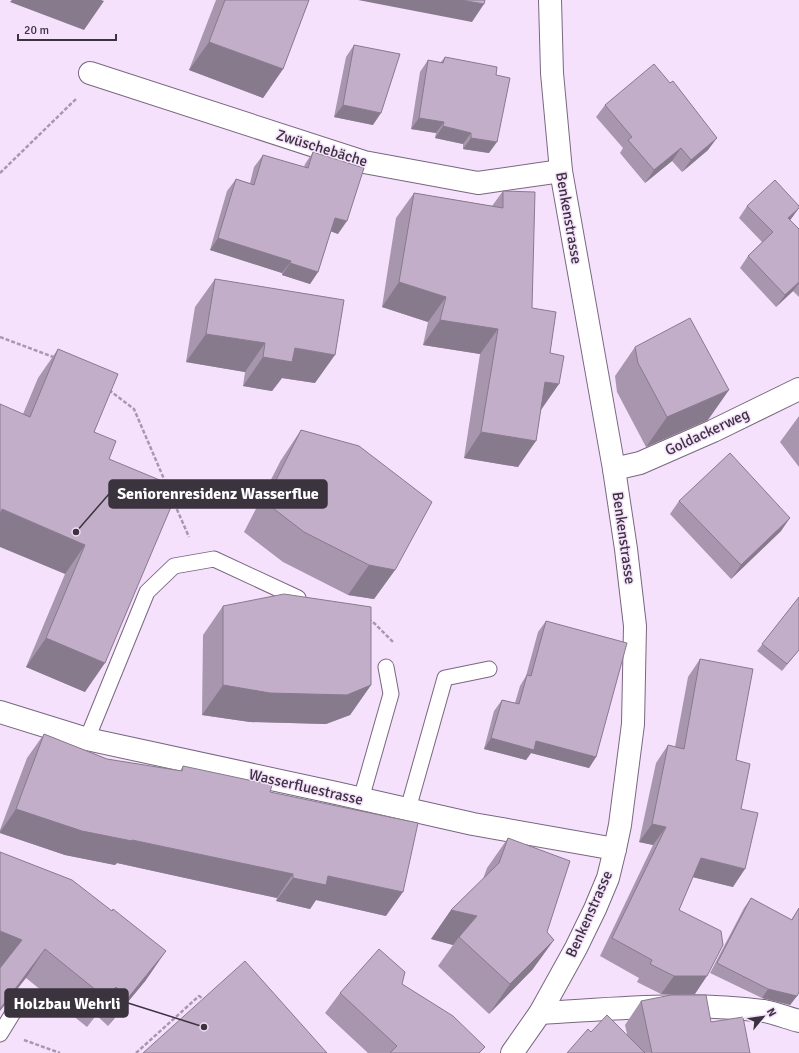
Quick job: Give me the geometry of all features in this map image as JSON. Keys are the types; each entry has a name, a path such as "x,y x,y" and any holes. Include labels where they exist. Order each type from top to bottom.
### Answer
{"street":[{"name":"Benkenstrasse","path":"512,1053 540,1013 576,948 608,878 615,849 633,724 635,626 626,549 614,469 561,171 552,73 550,0"},
{"name":"Zwüschebäche","path":"90,73 364,162 478,183 561,171"},
{"name":"Goldackerweg","path":"614,469 640,463 713,431 799,389"},
{"name":"Wasserfluestrasse","path":"0,712 87,739 473,824 615,849"},
{"path":"540,1013 671,1006 730,1008 765,1012 799,1021"}],"lane":[{"path":"87,739 147,592 174,566 214,559 298,598"},
{"path":"361,799 391,694 386,667"},
{"path":"408,809 445,678 489,669"},
{"path":"1,1033 21,1000"}],"path":[{"path":"0,173 78,97 90,73"},
{"path":"0,337 56,358"},
{"path":"103,385 134,409 169,489"},
{"path":"172,496 200,562"},
{"path":"136,1053 198,996 207,1002"},
{"path":"1,1033 60,1053"}],"building":[{"path":"225,0 309,0 283,69 209,42"},
{"path":"461,0 485,0 484,4"},
{"path":"354,45 400,54 381,113 343,105"},
{"path":"445,57 497,67 496,75 510,78 497,142 471,138 471,133 443,126 444,122 419,118 428,60 443,63"},
{"path":"654,64 670,83 673,81 717,138 691,160 681,148 654,170 628,140 632,137 605,105"},
{"path":"313,152 364,168 347,221 335,218 318,272 290,263 291,261 218,238 236,179 254,185 263,155 308,168"},
{"path":"775,180 799,206 799,208 788,218 799,229 799,282 785,295 748,256 773,232 747,206"},
{"path":"503,191 535,192 532,308 556,312 550,353 564,356 559,384 545,382 536,441 481,432 498,329 440,320 446,297 399,282 414,193 503,208"},
{"path":"215,279 344,300 335,355 295,348 292,362 263,357 265,343 206,334"},
{"path":"690,318 729,390 667,417 638,363 635,347"},
{"path":"58,349 118,374 94,432 116,441 109,459 179,488 105,663 46,638 85,545 2,509 0,514 0,404 30,417"},
{"path":"301,430 359,446 432,502 395,570 369,565 304,532 265,502"},
{"path":"730,453 790,518 741,565 679,501"},
{"path":"284,594 371,607 371,685 347,695 270,693 223,685 223,606"},
{"path":"799,597 799,650 787,664 762,644"},
{"path":"546,621 627,643 596,757 536,741 534,750 491,738 502,700 519,704 527,675 531,676"},
{"path":"700,659 753,669 736,760 750,764 741,809 758,813 745,869 701,858 679,910 721,931 723,945 707,976 674,976 650,964 652,960 612,938 666,827 652,824 668,745 684,749"},
{"path":"44,734 107,759 182,771 183,766 272,785 270,792 418,823 403,892 328,876 326,885 293,878 293,874 82,831 16,809"},
{"path":"508,838 570,861 547,932 554,940 510,984 459,937 477,916 451,910 499,863"},
{"path":"0,852 72,880 112,911 113,909 166,951 128,998 116,987 107,999 45,949 0,1009 0,968 22,940 0,931"},
{"path":"751,898 792,920 799,908 799,992 797,996 768,989 717,963"},
{"path":"379,949 405,972 402,984 453,1016 485,1047 479,1053 390,1053 397,1046 340,993"},
{"path":"245,961 327,1053 143,1053"},
{"path":"671,995 706,995 711,1022 743,1017 750,1053 652,1053 641,1001"},
{"path":"607,1015 645,1053 567,1053 588,1029 591,1032"}],"place":[{"name":"Seniorenresidenz Wasserflue","path":"76,532"},
{"name":"Holzbau Wehrli","path":"204,1027"}]}
